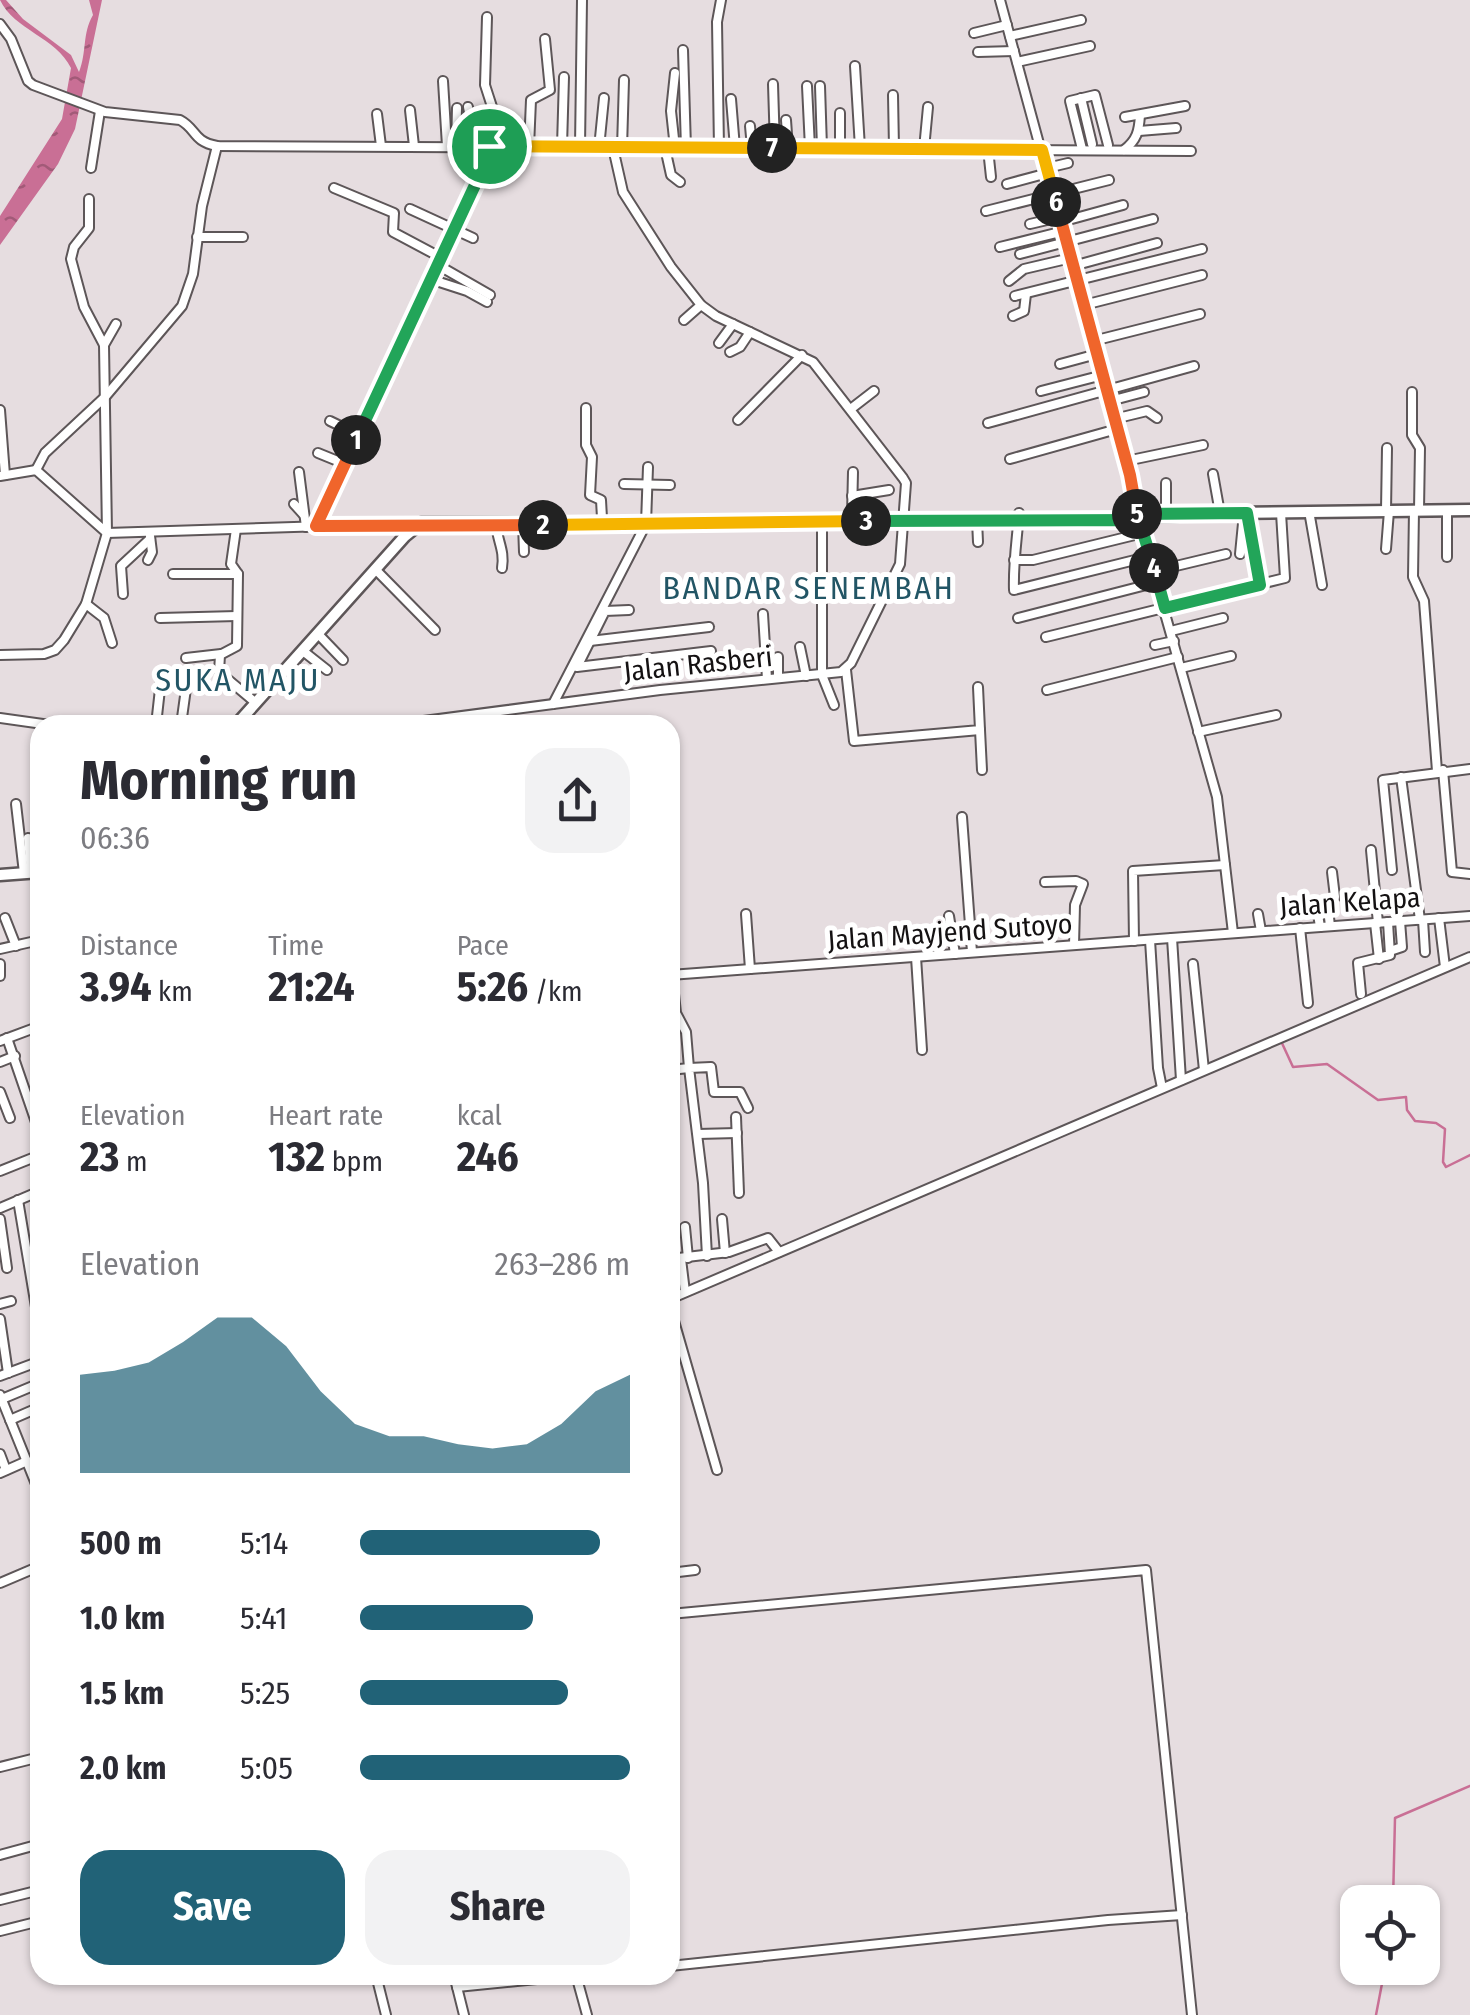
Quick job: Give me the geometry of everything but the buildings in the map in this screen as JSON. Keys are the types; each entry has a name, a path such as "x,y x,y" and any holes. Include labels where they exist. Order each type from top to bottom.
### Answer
{"main road":[{"path":"497,523 852,516 1066,519 1470,510"},
{"path":"245,715 410,530 422,524 602,518 647,522 822,522 1018,517"},
{"path":"1066,519 1140,517"},
{"path":"0,875 30,872"}],"street":[{"path":"580,146 582,0"},
{"path":"719,148 717,12 721,0"},
{"path":"1000,0 1217,796 1233,933"},
{"path":"311,527 345,464 492,146 495,116 485,86 487,17"},
{"path":"1010,36 1082,20"},
{"path":"0,24 12,39 28,82 98,110 174,118 186,123 200,141 217,146 1191,151"},
{"path":"974,33 1007,25"},
{"path":"528,147 530,100 550,90 545,39"},
{"path":"1017,62 1090,46"},
{"path":"683,50 686,148"},
{"path":"978,52 1014,50"},
{"path":"855,66 860,148"},
{"path":"675,73 670,175 680,182"},
{"path":"562,146 564,76"},
{"path":"624,80 617,148 622,192 671,267 702,305 733,324 802,355 818,367 906,483 902,556 846,670 854,741 980,730"},
{"path":"443,81 452,146"},
{"path":"773,84 775,148"},
{"path":"807,86 810,148"},
{"path":"820,86 822,148"},
{"path":"893,95 894,148"},
{"path":"1077,149 1070,101 1095,95 1108,145"},
{"path":"600,148 604,98"},
{"path":"1081,98 1092,144"},
{"path":"730,99 734,148"},
{"path":"1125,117 1185,106"},
{"path":"468,107 470,146"},
{"path":"924,149 928,107"},
{"path":"452,146 458,108"},
{"path":"1067,108 1077,149"},
{"path":"92,168 98,110"},
{"path":"410,110 414,146"},
{"path":"840,113 840,148"},
{"path":"377,114 381,146"},
{"path":"1123,151 1134,143 1140,116"},
{"path":"786,120 788,148"},
{"path":"750,126 752,148"},
{"path":"1139,131 1176,128"},
{"path":"36,470 45,453 105,397 182,306 193,274 197,236 217,146"},
{"path":"988,149 991,177"},
{"path":"1007,184 1068,163"},
{"path":"986,211 1109,180"},
{"path":"334,188 394,213 394,232 421,246 488,298 430,279"},
{"path":"0,654 37,655 55,650 86,604 107,533 104,345 88,316 72,264 74,247 88,228 89,199"},
{"path":"1000,248 1062,223 1123,205"},
{"path":"410,209 473,238"},
{"path":"1020,254 1153,219"},
{"path":"1030,224 1062,223"},
{"path":"421,246 426,235"},
{"path":"197,236 243,237"},
{"path":"1009,280 1026,268 1157,243"},
{"path":"1015,296 1202,249"},
{"path":"1084,305 1202,274"},
{"path":"1013,316 1024,311 1026,294"},
{"path":"684,320 702,305"},
{"path":"1093,341 1200,314"},
{"path":"104,345 116,324"},
{"path":"720,343 733,324"},
{"path":"730,352 740,347 750,332"},
{"path":"1060,364 1097,354"},
{"path":"738,420 802,355"},
{"path":"988,423 1194,366"},
{"path":"1042,391 1102,375"},
{"path":"852,408 874,391"},
{"path":"1110,401 1144,392"},
{"path":"1412,392 1411,432 1420,448 1413,575 1424,600 1452,872 1470,874"},
{"path":"586,408 586,445 592,461 590,495 601,500"},
{"path":"0,410 2,475 36,470 107,533 150,535 422,524"},
{"path":"1010,459 1147,411 1157,418"},
{"path":"330,421 358,435"},
{"path":"1126,461 1203,445"},
{"path":"1386,549 1387,448"},
{"path":"318,452 345,464"},
{"path":"557,704 647,522 648,468"},
{"path":"300,472 304,516"},
{"path":"852,516 853,472"},
{"path":"1213,474 1220,514"},
{"path":"1166,483 1166,515"},
{"path":"624,484 670,485"},
{"path":"602,488 602,518"},
{"path":"852,496 889,490"},
{"path":"294,504 311,527"},
{"path":"1447,510 1447,557"},
{"path":"1046,637 1287,576 1281,512"},
{"path":"1308,512 1322,584"},
{"path":"1246,513 1260,585"},
{"path":"1240,554 1246,513"},
{"path":"1018,517 1014,590 1151,556"},
{"path":"1098,518 1100,542"},
{"path":"977,520 978,542"},
{"path":"822,522 822,675 834,704"},
{"path":"497,523 497,540 504,552 502,568"},
{"path":"523,524 524,552"},
{"path":"186,658 236,649 238,574 232,564 236,530"},
{"path":"1014,560 1032,560 1143,533"},
{"path":"148,560 150,535"},
{"path":"122,594 121,566 150,535"},
{"path":"1155,571 1226,554"},
{"path":"376,570 435,630"},
{"path":"173,574 238,574"},
{"path":"1018,618 1158,582"},
{"path":"86,604 104,618 112,643"},
{"path":"557,704 605,612 629,610"},
{"path":"763,614 767,679"},
{"path":"160,618 237,616"},
{"path":"1155,645 1222,618"},
{"path":"590,640 709,627"},
{"path":"319,635 343,660"},
{"path":"800,648 806,676"},
{"path":"303,651 328,670"},
{"path":"577,667 711,651"},
{"path":"220,654 220,676 256,703"},
{"path":"1047,690 1180,662 1231,656"},
{"path":"778,657 778,677"},
{"name":"Jalan Rasberi","path":"471,715 846,670"},
{"path":"157,715 162,671"},
{"path":"183,715 188,674"},
{"path":"978,687 982,770"},
{"path":"1198,732 1276,716"},
{"path":"0,718 30,722"},
{"path":"1392,870 1383,782 1470,769"},
{"path":"1401,777 1426,952"},
{"path":"16,804 30,864"},
{"path":"962,817 972,952"},
{"path":"28,838 30,855"},
{"path":"1371,850 1380,922 1379,959"},
{"path":"1134,941 1134,871 1226,865"},
{"path":"1325,926 1335,897 1332,872"},
{"path":"1045,882 1083,884 1074,906 1074,945"},
{"path":"1316,901 1325,926"},
{"path":"746,914 750,969"},
{"path":"1258,914 1261,931"},
{"path":"949,916 955,954"},
{"name":"Jalan Kelapa","path":"1233,933 1470,916"},
{"path":"5,918 16,946"},
{"path":"1439,918 1445,967"},
{"path":"1390,950 1402,948 1400,921"},
{"path":"1361,994 1358,963 1390,956 1380,922"},
{"path":"1300,928 1308,1004"},
{"name":"Jalan Mayjend Sutoyo","path":"680,974 1233,933"},
{"path":"1172,938 1181,1080"},
{"path":"1150,940 1156,1053 1162,1088"},
{"path":"0,949 30,942"},
{"path":"680,1295 1470,956"},
{"path":"916,957 922,1050"},
{"path":"0,964 0,976"},
{"path":"1193,964 1204,1070"},
{"path":"680,1021 686,1032 690,1099 698,1134 707,1256"},
{"path":"30,1030 4,1039 15,1056 30,1105"},
{"path":"0,1062 15,1056"},
{"path":"680,1069 710,1067 714,1092 740,1092 748,1108"},
{"path":"0,1092 10,1118"},
{"path":"736,1117 739,1193"},
{"path":"698,1134 737,1133"},
{"path":"0,1171 30,1158"},
{"path":"0,1208 30,1195"},
{"path":"18,1200 30,1271"},
{"path":"0,1219 7,1268"},
{"path":"722,1219 725,1252"},
{"path":"680,1250 685,1227"},
{"path":"680,1259 725,1252 768,1238 779,1252"},
{"path":"680,1267 686,1292"},
{"path":"0,1304 11,1301"},
{"path":"0,1323 4,1375 30,1365"},
{"path":"680,1342 717,1470"},
{"path":"30,1387 1,1397 30,1469"},
{"path":"10,1420 30,1411"},
{"path":"0,1454 3,1471 27,1462"},
{"path":"0,1583 30,1570"},
{"path":"680,1572 694,1570"},
{"path":"680,1613 1146,1570 1192,2015"},
{"path":"0,1766 30,1759"},
{"path":"0,1855 30,1847"},
{"path":"0,1900 30,1892"},
{"path":"680,1966 1089,1922 1182,1916"},
{"path":"0,1932 30,1924"},
{"path":"378,1985 386,2015"},
{"path":"464,2015 457,1987 465,1985"},
{"path":"579,1985 587,2015"}],"water":[{"path":"0,0 6,0 23,19 71,55 79,72 93,15 89,0 102,0 75,129 58,164 0,245 0,216 62,119 71,68 56,49 15,19"}],"waterway":[{"path":"1281,1041 1293,1067 1327,1064 1378,1100 1406,1097 1407,1110 1415,1121 1436,1123 1445,1129 1446,1167 1470,1155"},
{"path":"1393,1885 1395,1818 1470,1786"},
{"path":"1376,2015 1382,1985"}],"district":[{"name":"BANDAR SENEMBAH","path":"809,588"},
{"name":"SUKA MAJU","path":"238,680"}],"route":[{"path":"489,146 1042,150 1130,475 1137,515 1247,513 1260,585 1165,608 1139,520 316,526 482,170 489,146"}]}
